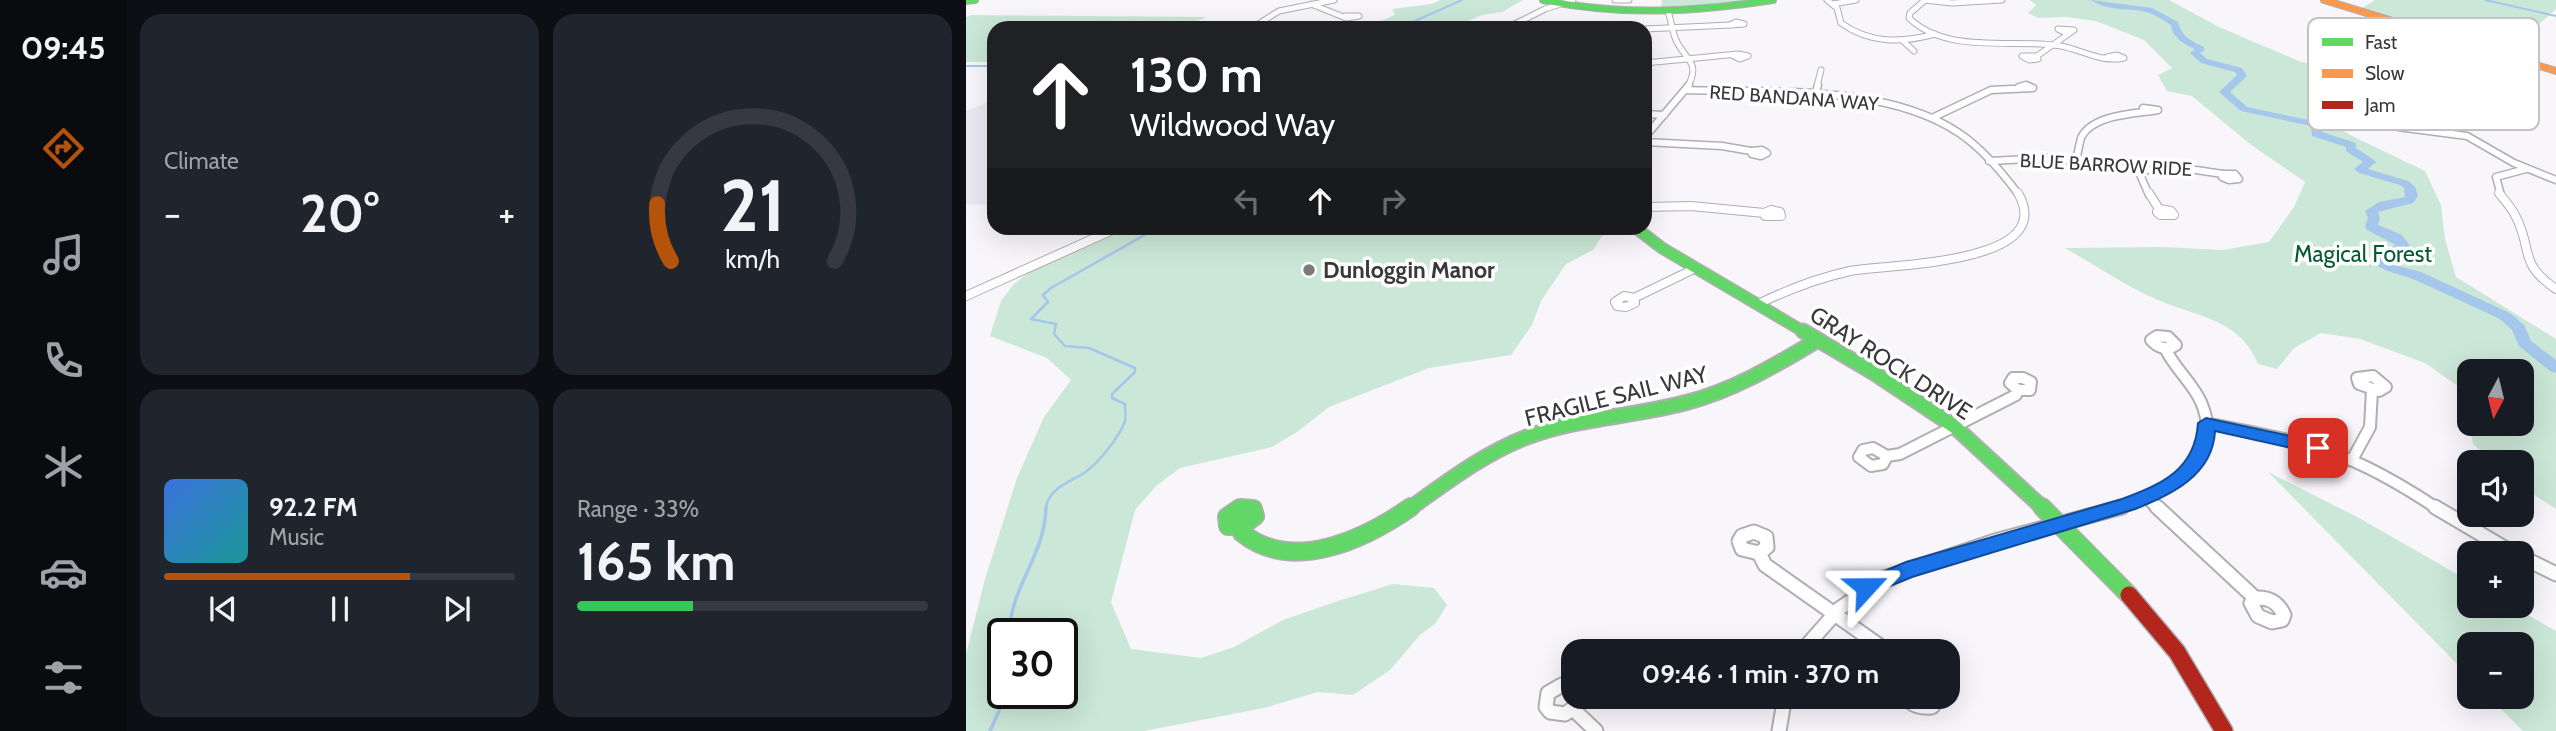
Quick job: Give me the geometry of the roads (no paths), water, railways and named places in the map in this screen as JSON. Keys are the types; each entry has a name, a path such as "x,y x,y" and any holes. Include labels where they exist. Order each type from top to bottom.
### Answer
{"street":[{"path":"966,1 975,0"},
{"path":"1262,21 1269,16 1334,0"},
{"path":"1543,0 1607,11 1729,24"},
{"path":"1521,21 1573,0"},
{"path":"1615,0 1629,0"},
{"path":"1652,26 1693,11 1773,0"},
{"path":"1827,0 1833,4 1840,23 1854,32 1875,39 1903,41 1936,34"},
{"path":"1833,4 1856,0"},
{"path":"2002,0 1952,3 1924,0 1909,18 1917,27 1936,34 1969,40 2052,44 2107,57"},
{"path":"2324,0 2384,18"},
{"path":"1311,4 1345,16"},
{"path":"1670,18 1713,9"},
{"path":"1652,131 1686,90 1694,75 1688,58 1678,45 1670,18"},
{"path":"2037,56 2044,54 2064,32"},
{"path":"1903,41 1914,51"},
{"path":"1652,61 1732,55"},
{"path":"2539,66 2556,71"},
{"path":"1815,96 1821,70"},
{"path":"1932,118 1985,91 2019,87"},
{"name":"RED BANDANA WAY","path":"1686,90 1815,96 1881,103 1932,118 1967,139 2018,195 2024,207 2023,223 2015,235 1976,255 1839,273 1803,284 1758,304"},
{"path":"2076,160 2082,136 2092,126 2112,118 2147,111"},
{"path":"1652,114 1664,115"},
{"path":"2421,130 2467,136 2527,169 2556,180"},
{"path":"1652,141 1751,151"},
{"name":"BLUE BARROW RIDE","path":"1989,161 2033,158 2076,160 2138,170 2196,170 2222,174"},
{"path":"2527,169 2501,174 2496,177 2495,186 2517,218 2529,264 2541,279 2556,289"},
{"path":"2138,170 2154,205 2159,209"},
{"path":"1652,207 1691,206 1764,213"},
{"path":"966,296 1101,235"},
{"name":"GRAY ROCK DRIVE","path":"1645,235 1662,248 1894,385 1955,427 2059,523 2164,633 2198,681 2224,731"},
{"path":"1634,298 1696,268"},
{"name":"FRAGILE SAIL WAY","path":"1242,526 1242,533 1246,538 1276,549 1311,550 1356,539 1377,529 1456,474 1507,446 1583,420 1708,397 1757,376 1818,340"},
{"path":"1812,639 1833,614 1866,587 1884,578 2146,498 2175,484 2195,465 2205,442 2206,423 2193,386 2165,348"},
{"path":"1886,457 1900,454 1955,427 2011,398 2018,390"},
{"path":"2352,460 2370,427 2372,390"},
{"path":"2206,423 2293,441 2352,460 2401,485 2456,522 2491,541"},
{"path":"2146,498 2255,598"},
{"path":"1759,553 1765,565 1869,639"},
{"path":"2534,563 2556,574"},
{"path":"1561,685 1555,687 1546,700 1550,712 1558,715 1568,709"},
{"path":"1581,709 1596,731"},
{"path":"1779,731 1782,709"}],"waterway":[{"path":"1415,21 1462,0"},
{"path":"2095,0 2113,6 2139,8 2157,13 2175,24 2175,30 2188,43 2201,49 2194,53 2204,61 2239,70 2242,76 2224,92 2244,109 2308,123"},
{"path":"2485,0 2556,16"},
{"path":"966,66 987,66"},
{"path":"2317,130 2316,134 2352,145 2350,149 2370,162 2360,169 2363,171 2404,183 2409,187 2412,196 2409,200 2383,205 2371,211 2374,218 2371,227 2397,238 2404,246 2384,254 2378,260 2390,268 2416,275 2505,316 2519,328 2524,343 2556,368"},
{"path":"1046,509 1050,496 1090,469 1118,434 1125,421 1125,404 1112,398 1112,394 1135,372 1135,368 1089,348 1065,346 1054,334 1056,324 1031,319 1048,302 1043,295 1051,288 1145,235"},
{"path":"1011,618 1015,600 1040,541 1046,507"},
{"path":"990,731 1000,709"}],"place":[{"name":"Dunloggin Manor","path":"1309,270"}],"park label":[{"name":"Magical Forest","path":"2363,254"}]}
